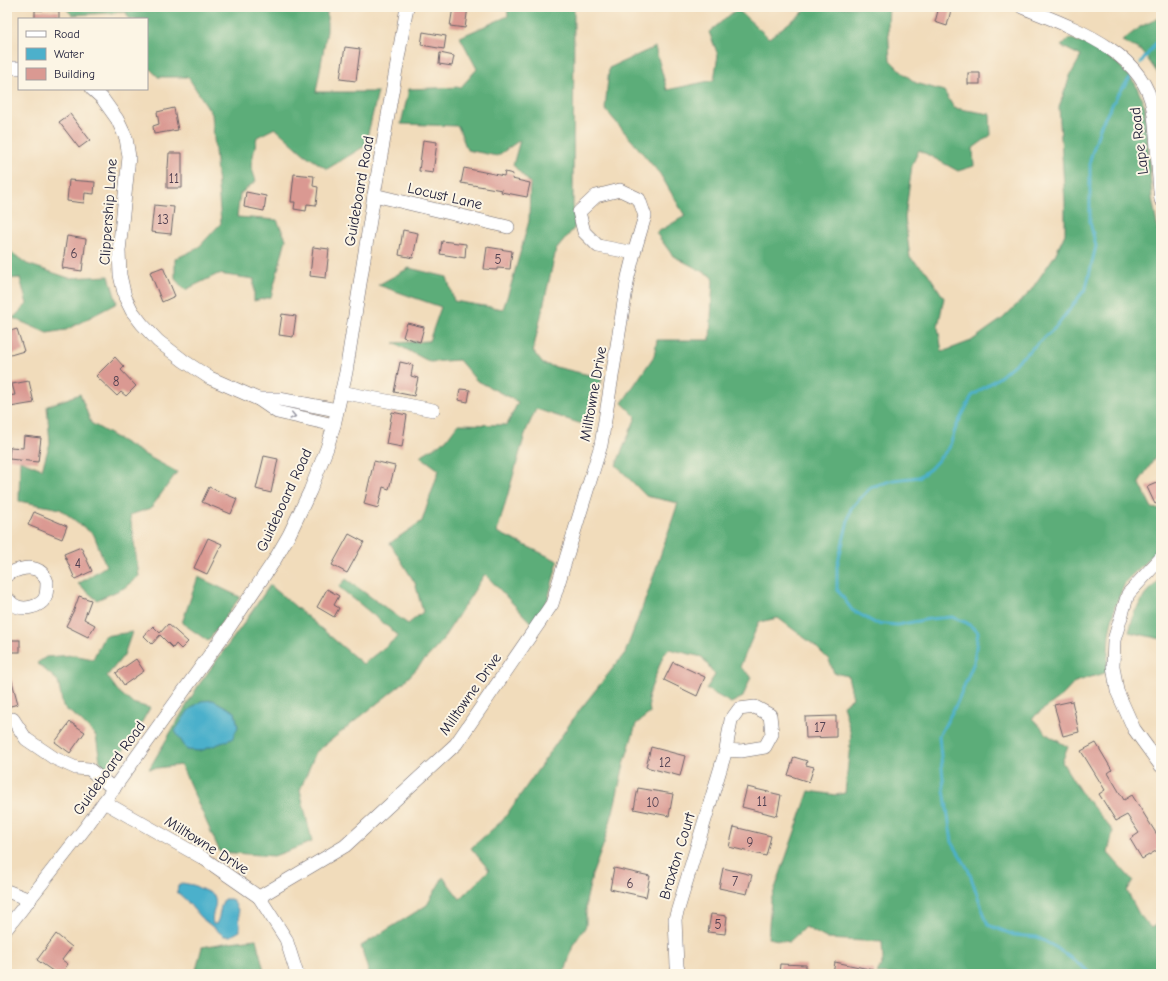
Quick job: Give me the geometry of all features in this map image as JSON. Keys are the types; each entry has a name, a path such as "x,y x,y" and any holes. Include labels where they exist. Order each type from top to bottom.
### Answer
{"street":[{"name":"Guideboard Road","path":"7,928 114,789 226,632 274,561 289,535 310,491 334,426 346,372 374,196 407,7"},
{"name":"Lape Road","path":"1022,7 1061,23 1102,43 1131,64 1145,83 1153,107 1161,200"},
{"path":"7,68 18,68"},
{"name":"Clippership Lane","path":"93,90 102,98 118,119 126,138 129,157 119,251 120,275 125,296 132,311 158,341 184,361 210,378 258,399 277,412 334,426"},
{"name":"Milltowne Drive","path":"104,802 203,858 259,898 345,846 456,744 552,604 601,445 628,277 645,216 639,199 620,190 596,196 579,212 584,232 598,246 634,254"},
{"name":"Locust Lane","path":"374,196 508,227"},
{"path":"341,392 433,410"},
{"name":"Clippership Lane","path":"258,399 279,399 337,410"},
{"path":"1161,558 1128,594 1114,640 1113,666 1117,691 1134,728 1161,766"},
{"path":"7,575 17,570 32,568 41,573 47,582 46,596 36,606 24,608 14,606 7,598"},
{"path":"13,718 26,739 54,758 76,768 89,769 114,789"},
{"name":"Braxton Court","path":"679,974 677,966 675,919 726,750"},
{"path":"7,891 30,900"},
{"path":"259,898 286,939 297,974"}],"green space":[{"path":"64,7 327,7 327,31 316,92 378,92 365,146 327,169 304,154 275,128 257,137 251,166 256,181 240,194 237,217 277,220 286,239 271,297 254,301 254,279 218,274 185,290 175,279 175,259 198,248 221,223 212,114 188,77 158,77 148,67 148,18 129,18 126,12 72,15"},
{"path":"507,7 574,7 573,205 575,227 556,250 533,351 543,364 602,378 591,427 536,409 526,431 497,532 558,561 548,599 532,624 485,574 439,645 403,683 316,752 300,790 312,842 274,856 220,852 181,765 149,769 198,686 270,585 363,664 399,636 339,587 346,579 408,624 423,612 415,583 390,543 422,521 439,470 420,456 446,440 458,424 507,425 518,402 476,380 459,360 430,362 394,343 429,341 441,307 378,285 409,268 447,277 454,301 503,309 529,221 530,183 513,165 520,140 497,156 467,150 458,126 401,124 409,89 461,87 477,69 460,37 508,16"},
{"path":"810,7 889,7 888,25 890,60 916,83 944,91 954,108 990,114 991,135 973,148 974,166 958,171 919,150 912,165 905,218 910,258 927,272 944,298 938,327 942,352 971,341 1002,319 1029,293 1055,255 1065,234 1065,202 1059,107 1070,76 1081,56 1061,46 1069,38 1093,47 1118,64 1135,83 1145,106 1152,198 1161,246 1161,449 1139,482 1152,508 1158,509 1161,507 1161,547 1126,581 1115,606 1109,634 1107,672 1075,682 1063,695 1032,718 1048,735 1068,747 1062,762 1080,791 1113,831 1108,853 1133,881 1127,891 1139,914 1151,928 1161,921 1161,974 877,974 883,960 882,942 828,939 805,927 789,942 768,938 771,900 809,791 836,795 845,793 851,735 843,705 853,698 848,676 834,673 829,660 814,645 778,618 759,622 740,667 751,676 743,697 731,703 706,689 715,675 702,657 669,649 663,656 648,696 650,713 636,724 624,764 604,843 592,875 586,902 586,926 573,945 566,969 556,974 369,974 361,946 427,905 443,877 460,899 489,870 471,848 503,820 578,712 625,653 647,595 678,503 646,496 616,465 636,417 622,403 654,356 657,340 710,340 713,277 673,256 656,233 685,216 660,174 605,109 609,68 655,47 667,90 714,80 718,55 709,32 737,9 769,38"},
{"path":"1161,17 1161,78 1142,51 1122,41 1140,27"},
{"path":"7,249 27,264 69,278 109,276 117,303 66,330 47,333 13,318 27,304 20,278 7,279"},
{"path":"80,394 91,423 177,472 151,508 130,515 139,576 124,588 97,600 78,584 106,566 94,535 60,509 19,501 20,460 42,469 50,443 47,406"},
{"path":"198,577 240,597 208,641 182,623"},
{"path":"1161,578 1161,639 1129,632 1134,613 1145,595"},
{"path":"132,632 124,655 107,676 118,691 132,703 150,708 132,739 107,772 100,761 96,736 79,719 63,707 58,681 37,663 46,657 73,655 93,659 104,636"},
{"path":"256,939 265,974 195,974 202,947"}],"water":[{"path":"213,700 235,712 238,727 232,739 200,751 187,750 175,731 188,711 201,701"},
{"path":"182,883 193,885 214,895 216,903 212,920 213,924 216,924 218,921 221,905 224,899 231,899 238,910 240,931 231,936 224,936 200,917 186,900 177,892 178,886"}],"building":[{"path":"453,7 468,7 465,28 450,26"},
{"path":"939,7 951,10 947,26 935,22"},
{"path":"35,10 59,11 59,18 35,18"},
{"path":"423,32 446,36 444,49 421,45"},
{"path":"345,47 360,49 356,81 340,79"},
{"path":"440,53 454,56 452,66 439,64"},
{"path":"968,73 980,73 980,84 968,84"},
{"path":"174,108 178,130 154,134 153,126 159,124 157,112"},
{"path":"70,114 90,140 79,148 59,122"},
{"path":"423,140 437,142 433,173 419,171"},
{"path":"169,153 182,153 182,188 167,188"},
{"path":"464,168 504,176 505,172 513,174 512,179 530,183 527,197 501,192 502,190 461,183"},
{"path":"294,174 314,176 313,186 318,187 316,205 307,204 306,211 294,209 295,202 291,202"},
{"path":"69,180 95,182 94,194 85,193 84,203 67,201"},
{"path":"246,192 266,196 264,211 244,207"},
{"path":"154,205 174,207 171,234 151,232"},
{"path":"403,230 418,233 413,258 399,255"},
{"path":"67,236 86,239 82,271 62,268"},
{"path":"442,241 466,244 465,258 440,254"},
{"path":"313,247 329,249 326,278 310,276"},
{"path":"487,247 512,251 510,269 484,269"},
{"path":"163,267 175,296 162,302 150,272"},
{"path":"282,314 296,316 293,337 279,335"},
{"path":"407,323 424,327 420,342 403,337"},
{"path":"17,329 24,351 7,356 7,332"},
{"path":"115,357 124,367 121,370 136,386 126,396 121,392 117,396 96,376"},
{"path":"400,362 413,365 411,376 418,378 414,396 394,392"},
{"path":"29,381 34,403 10,407 7,396 15,395 12,384"},
{"path":"460,389 470,390 468,402 458,400"},
{"path":"392,412 407,415 402,447 386,444"},
{"path":"24,436 41,438 38,462 9,459 10,447 23,448"},
{"path":"264,456 278,459 271,493 256,489"},
{"path":"374,461 395,466 389,489 383,487 378,508 364,504"},
{"path":"1161,481 1161,501 1155,504 1147,487"},
{"path":"209,487 237,499 231,514 202,502"},
{"path":"34,512 67,526 62,539 28,525"},
{"path":"349,534 364,542 347,573 332,565"},
{"path":"208,538 222,544 207,574 194,568"},
{"path":"81,547 92,571 75,579 64,554"},
{"path":"327,589 339,596 334,605 339,608 334,617 317,607"},
{"path":"79,596 91,600 84,619 95,625 88,637 66,626"},
{"path":"168,624 188,642 181,649 176,644 173,648 160,635 152,644 144,636 153,626 160,633"},
{"path":"7,640 20,640 20,652 7,652"},
{"path":"136,659 144,671 124,685 116,673"},
{"path":"673,662 705,677 697,696 664,680"},
{"path":"7,674 10,674 18,704 7,707"},
{"path":"1072,701 1079,732 1063,736 1054,705"},
{"path":"836,716 836,737 806,738 805,717"},
{"path":"70,722 85,732 70,753 55,742"},
{"path":"1096,743 1112,770 1108,773 1124,800 1132,795 1161,841 1161,848 1142,859 1130,839 1139,833 1127,815 1116,821 1099,794 1105,790 1081,751"},
{"path":"651,747 685,756 680,776 646,767"},
{"path":"794,757 807,761 806,765 814,767 809,782 788,775"},
{"path":"747,787 781,795 777,816 742,807"},
{"path":"638,788 673,794 669,816 634,809"},
{"path":"734,827 771,836 766,856 729,847"},
{"path":"614,868 650,876 646,897 610,889"},
{"path":"723,868 752,875 747,894 719,888"},
{"path":"711,914 727,916 725,934 708,932"},
{"path":"56,934 72,947 62,960 68,964 61,974 57,974 37,960"},
{"path":"835,962 874,970 873,974 833,974"},
{"path":"780,964 806,965 806,974 779,974"}],"waterway":[{"path":"1141,63 1161,36"},
{"path":"1092,974 1057,948 1037,937 1014,935 988,925 968,869 952,842 944,789 939,736 957,703 974,662 978,632 967,623 952,617 929,619 897,625 875,623 852,610 837,589 837,566 851,508 871,487 894,480 919,477 930,469 949,448 956,427 972,396 1001,376 1056,327 1086,288 1096,246 1090,222 1090,160 1101,125 1117,96 1130,78"}]}
